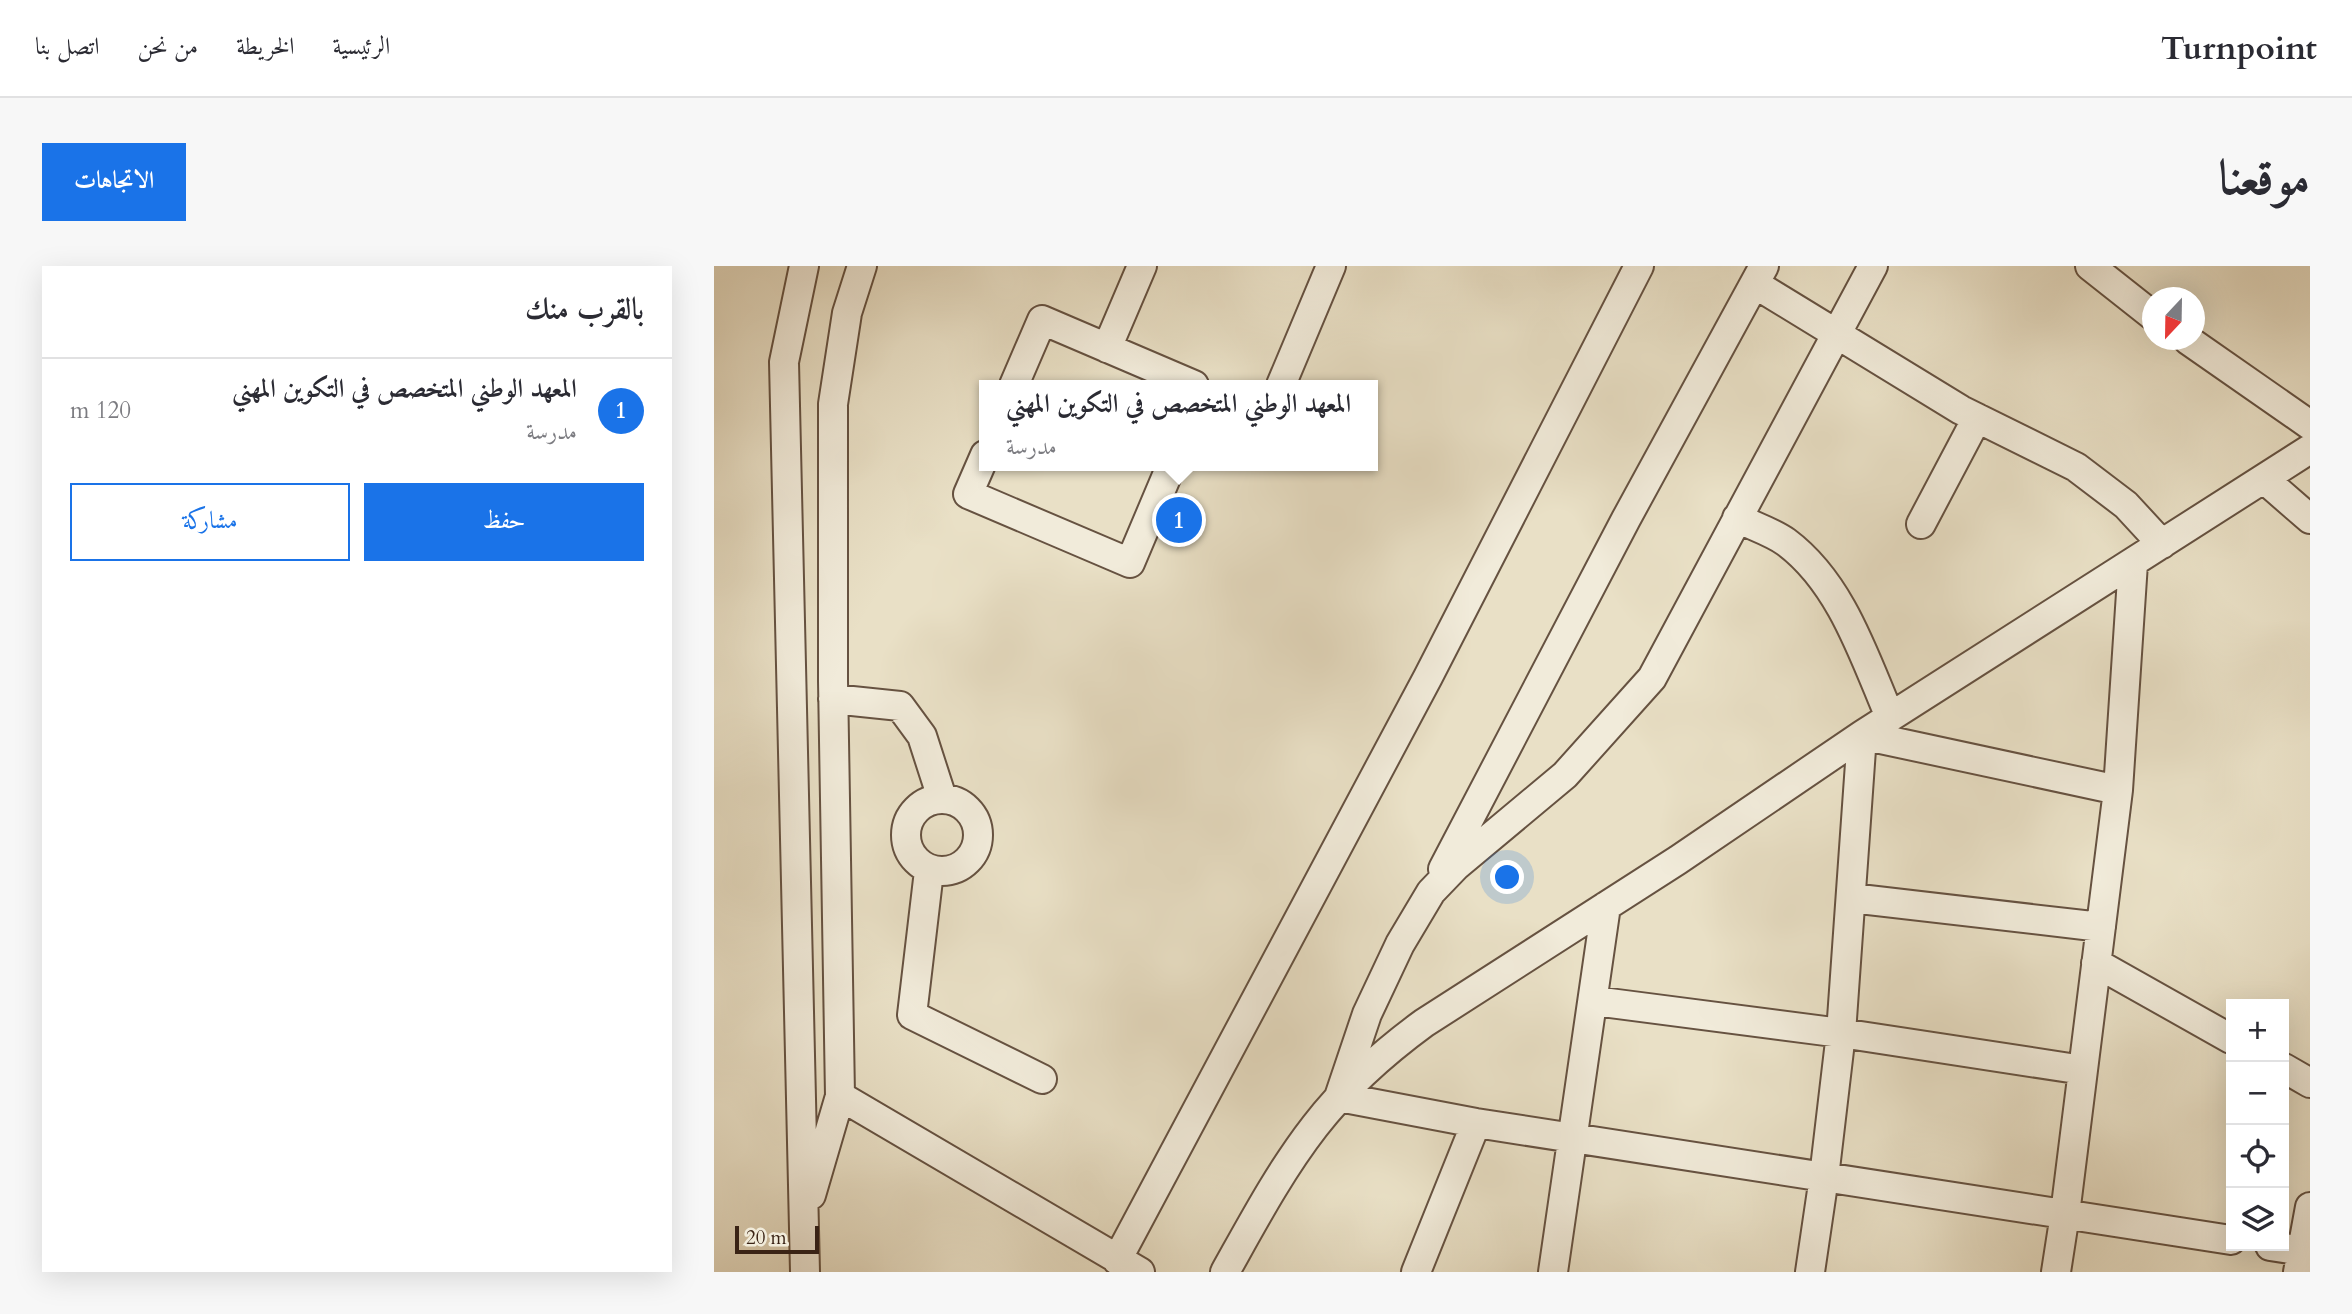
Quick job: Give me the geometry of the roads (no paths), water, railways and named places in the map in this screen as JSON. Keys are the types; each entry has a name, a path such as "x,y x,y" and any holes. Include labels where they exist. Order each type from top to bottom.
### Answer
{"street":[{"path":"804,266 784,362 805,1272"},
{"path":"804,1221 840,1097 833,699 833,404 847,313 862,266"},
{"path":"1107,348 1142,266"},
{"path":"1282,380 1331,266"},
{"path":"840,1097 1128,1266 1639,266"},
{"path":"1431,892 1456,866 1565,775 1652,678 1873,266"},
{"path":"2090,266 2142,307"},
{"path":"1339,1097 1367,1014 1400,944 1431,892 1626,519 1759,275 1837,333 1976,418 2076,467 2126,505 2162,544"},
{"path":"1016,380 1042,320 1182,380"},
{"path":"2202,350 2310,425"},
{"path":"1921,524 1976,418"},
{"path":"1225,1272 1294,1153 1339,1097 1374,1062 1424,1023 1606,906 1862,735 2310,449"},
{"path":"979,469 968,494 1130,563 1169,471"},
{"path":"2264,479 2310,519"},
{"path":"1737,518 1785,541 1824,578 1860,646 1890,717"},
{"path":"2056,1272 2066,1214 2118,790 2133,563"},
{"path":"833,699 900,706 922,736 942,798"},
{"path":"1862,735 2118,790"},
{"path":"1810,1272 1841,1033 1862,735"},
{"path":"942,798 966,807 979,829 975,854 955,871 929,870 910,854 905,829 918,807 942,798"},
{"path":"929,870 912,1015 1042,1079"},
{"path":"1850,898 2101,926"},
{"path":"1553,1272 1606,906"},
{"path":"2096,963 2226,1036"},
{"path":"1594,1002 1841,1033 2083,1070"},
{"path":"2289,1071 2310,1083"},
{"path":"1339,1097 1476,1123 2226,1239"},
{"path":"1416,1272 1476,1123"},
{"path":"2284,1251 2304,1258 2310,1207"}],"place":[{"name":"المعهد الوطني المتخصص في التكوين المهني","path":"1179,520"}]}
